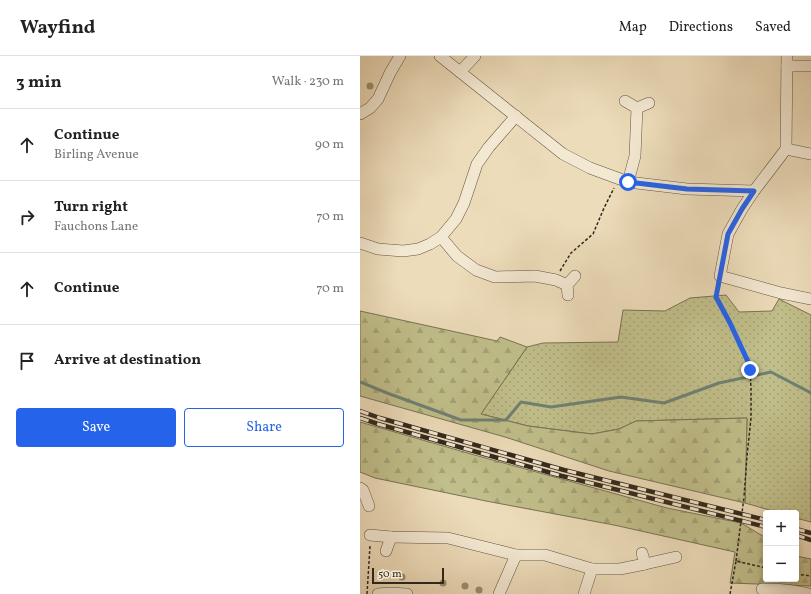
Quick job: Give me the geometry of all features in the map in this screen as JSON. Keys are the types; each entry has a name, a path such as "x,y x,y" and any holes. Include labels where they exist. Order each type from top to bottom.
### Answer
{"street":[{"path":"360,114 370,108 378,99 400,56"},
{"path":"440,56 563,154 590,168 624,181 687,189 754,191"},
{"path":"460,72 474,56"},
{"path":"811,66 787,61 786,148 754,191 728,234 720,276 781,293 811,299"},
{"path":"625,101 637,108"},
{"path":"637,108 649,103"},
{"path":"624,181 635,156 637,108"},
{"path":"360,243 378,249 402,251 424,247 441,237 456,219 464,203 477,164 489,147 516,116"},
{"path":"786,148 811,154"},
{"path":"441,237 457,256 476,270 495,277 535,276 556,280 568,290 575,276"},
{"path":"360,488 363,490 369,506"},
{"path":"370,535 448,538 516,555 545,554 592,569 620,569 676,557"},
{"path":"386,551 391,537"},
{"path":"642,553 645,564"},
{"path":"499,594 516,555"},
{"path":"584,594 592,569"},
{"path":"769,591 798,591 809,594"},
{"path":"378,594 407,594"}],"path":[{"path":"556,280 571,253 592,234 604,208 624,181"},
{"path":"720,276 716,297 750,366 751,383 751,418 744,497 736,561 730,594"},
{"path":"367,594 370,535"},
{"path":"736,561 763,567"},
{"path":"799,574 811,576"}],"green space":[{"path":"726,295 739,312 772,311 779,299 811,315 811,522 799,519 799,510 770,510 745,503 747,418 636,421 619,429 592,434 528,426 481,414 527,347 543,343 618,342 623,310 665,311 690,298"},
{"path":"360,311 497,341 500,337 527,347 481,414 528,426 592,434 619,429 636,421 747,418 745,503 609,471 505,437 360,396"},
{"path":"360,422 667,508 741,523 763,536 763,582 799,582 799,557 811,559 811,586 730,583 735,552 614,525 375,478 360,472"}],"waterway":[{"path":"360,382 461,420 506,420 521,402 551,407 621,397 664,403 719,383 771,372 811,393"}],"railway":[{"path":"360,411 564,470 763,519"},
{"path":"360,418 562,476 763,526"},
{"path":"799,530 811,533"},
{"path":"799,536 811,540"}],"route":[{"path":"628,182 687,189 754,191 728,234 716,297 730,323 750,366 750,370"}]}
